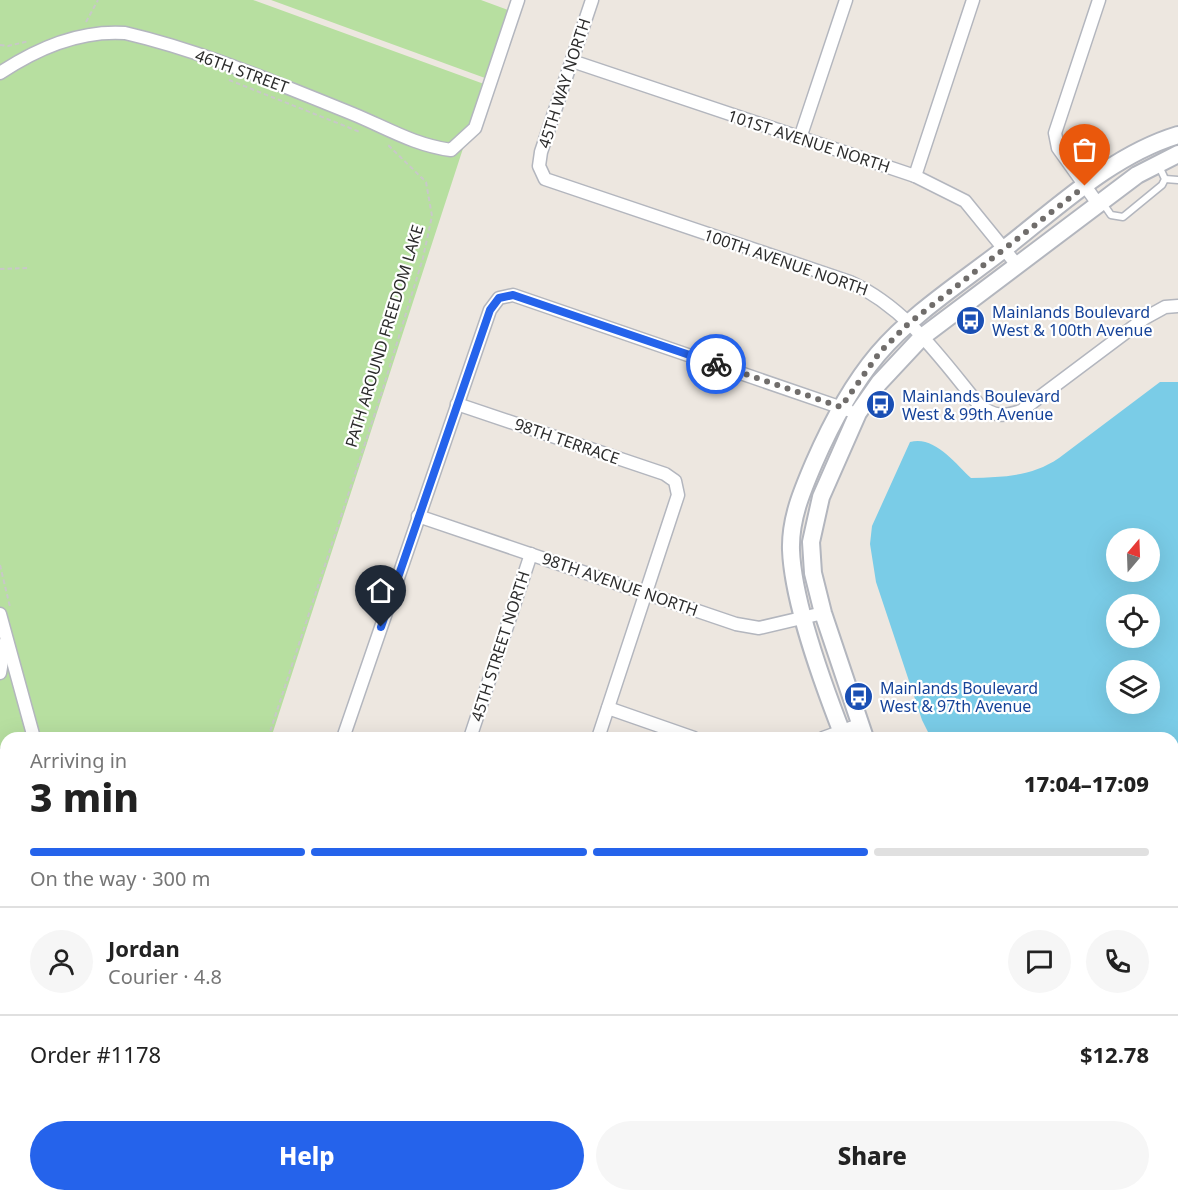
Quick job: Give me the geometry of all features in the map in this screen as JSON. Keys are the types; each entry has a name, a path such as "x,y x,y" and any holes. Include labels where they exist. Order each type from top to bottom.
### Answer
{"street":[{"name":"46TH STREET","path":"0,73 37,51 63,42 108,32 125,33 223,63 372,122 424,147 451,150 475,128 518,0"},
{"name":"45TH WAY NORTH","path":"539,166 541,152 592,0"},
{"path":"800,138 846,0"},
{"path":"915,176 973,0"},
{"path":"1099,0 1055,133 1058,148 1100,203"},
{"name":"101ST AVENUE NORTH","path":"572,61 915,176 965,201 1017,265"},
{"path":"841,732 804,619 791,548 794,520 800,496 841,407 873,361 908,324 1085,186 1135,153 1178,135"},
{"path":"862,731 823,613 813,573 811,542 821,497 858,413 879,384 922,337 1157,162 1178,154"},
{"name":"100TH AVENUE NORTH","path":"539,166 545,179 850,282 883,299 898,310 980,406 990,414 1006,416 1021,411 1145,318 1165,307 1178,306"},
{"path":"345,732 490,310 499,298 513,295 858,413"},
{"name":"98TH TERRACE","path":"457,404 664,474 675,481 678,495 646,593"},
{"name":"98TH AVENUE NORTH","path":"418,516 736,624 759,628 823,613"},
{"name":"45TH STREET NORTH","path":"472,732 531,554"},
{"path":"600,732 646,593"},
{"path":"0,614 32,732"},
{"path":"0,673 5,639"},
{"path":"608,708 677,732"}],"lane":[{"path":"1100,203 1111,215 1123,217 1162,186 1165,179 1157,162"},
{"path":"1165,179 1178,180"}],"path":[{"path":"225,78 363,133"},
{"name":"PATH AROUND FREEDOM LAKE","path":"270,732 381,395 423,258 432,216 426,182 385,142"},
{"path":"0,269 29,268"}],"green space":[{"path":"0,0 253,0 484,84 273,732 0,732"},
{"path":"271,0 481,0 508,10 485,78"}],"water":[{"path":"1160,382 1178,382 1178,732 928,732 876,582 870,544 872,526 910,442 919,441 936,446 971,478 1006,476 1038,469 1059,458"}],"way so far":[{"path":"716,364 841,407 880,352 908,324 1085,186"}],"place":[{"name":"Mainlands Boulevard West & 100th Avenue","path":"971,321"},
{"name":"Mainlands Boulevard West & 99th Avenue","path":"881,405"},
{"name":"Mainlands Boulevard West & 97th Avenue","path":"859,697"}],"route":[{"path":"381,627 490,310 499,298 513,295 716,364"}]}
